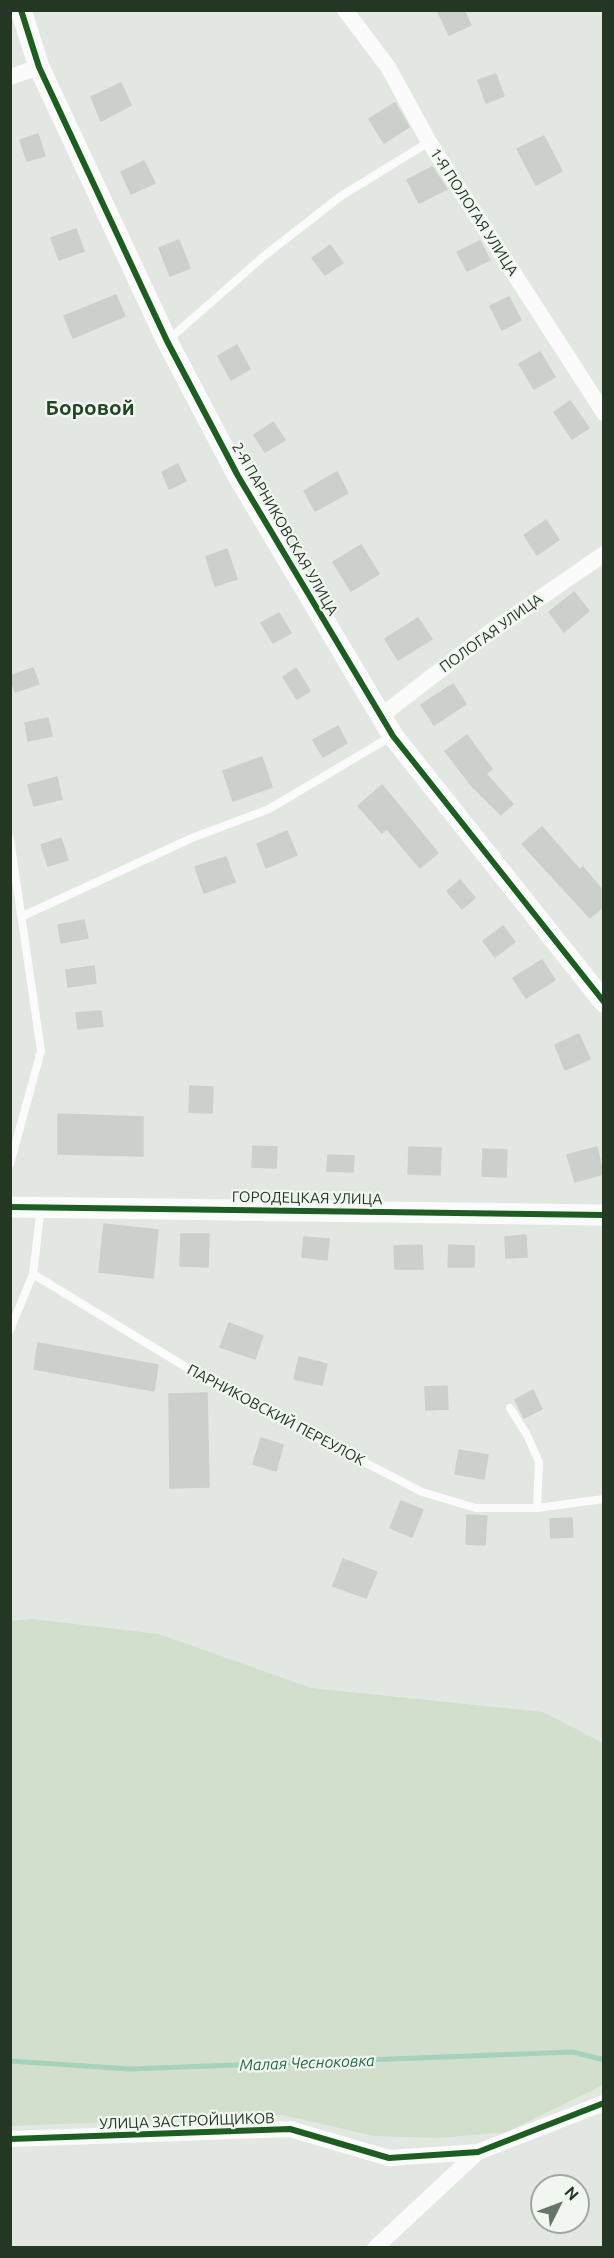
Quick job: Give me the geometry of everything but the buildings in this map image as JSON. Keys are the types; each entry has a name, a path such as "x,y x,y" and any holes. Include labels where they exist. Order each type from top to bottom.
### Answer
{"street":[{"name":"1-Я ПОЛОГАЯ УЛИЦА","path":"345,10 388,67 429,142 603,413"},
{"name":"2-Я ПАРНИКОВСКАЯ УЛИЦА","path":"25,16 39,67 167,341 238,476 393,736 603,1002"},
{"path":"10,77 39,67"},
{"name":"ПОЛОГАЯ УЛИЦА","path":"382,715 486,634 603,554"},
{"name":"ГОРОДЕЦКАЯ УЛИЦА","path":"10,1207 603,1215"},
{"name":"УЛИЦА ЗАСТРОЙЩИКОВ","path":"10,2139 290,2129 389,2158 478,2152 603,2103"},
{"path":"375,2247 478,2152"}],"lane":[{"path":"167,341 264,256 341,196 429,142"},
{"path":"23,916 192,838 269,809 393,736"},
{"path":"10,839 41,1052 10,1164"},
{"path":"10,1330 33,1274 41,1206"},
{"name":"ПАРНИКОВСКИЙ ПЕРЕУЛОК","path":"33,1274 217,1386 422,1492 476,1508 537,1508 603,1499"},
{"path":"510,1408 527,1435 539,1462 537,1508"}],"green space":[{"path":"32,1619 159,1634 311,1688 543,1712 603,1743 603,2085 507,2132 439,2138 374,2136 283,2115 11,2126 10,1621"}],"waterway":[{"name":"Малая Чесноковка","path":"10,2061 130,2069 573,2052 604,2060"}],"cycle path":[{"path":"21,10 39,67 167,341 238,476 393,736 604,1002"},
{"path":"10,1207 604,1215"},
{"path":"10,2139 290,2129 389,2158 478,2152 604,2103"}],"district":[{"name":"Боровой","path":"90,408"}]}
